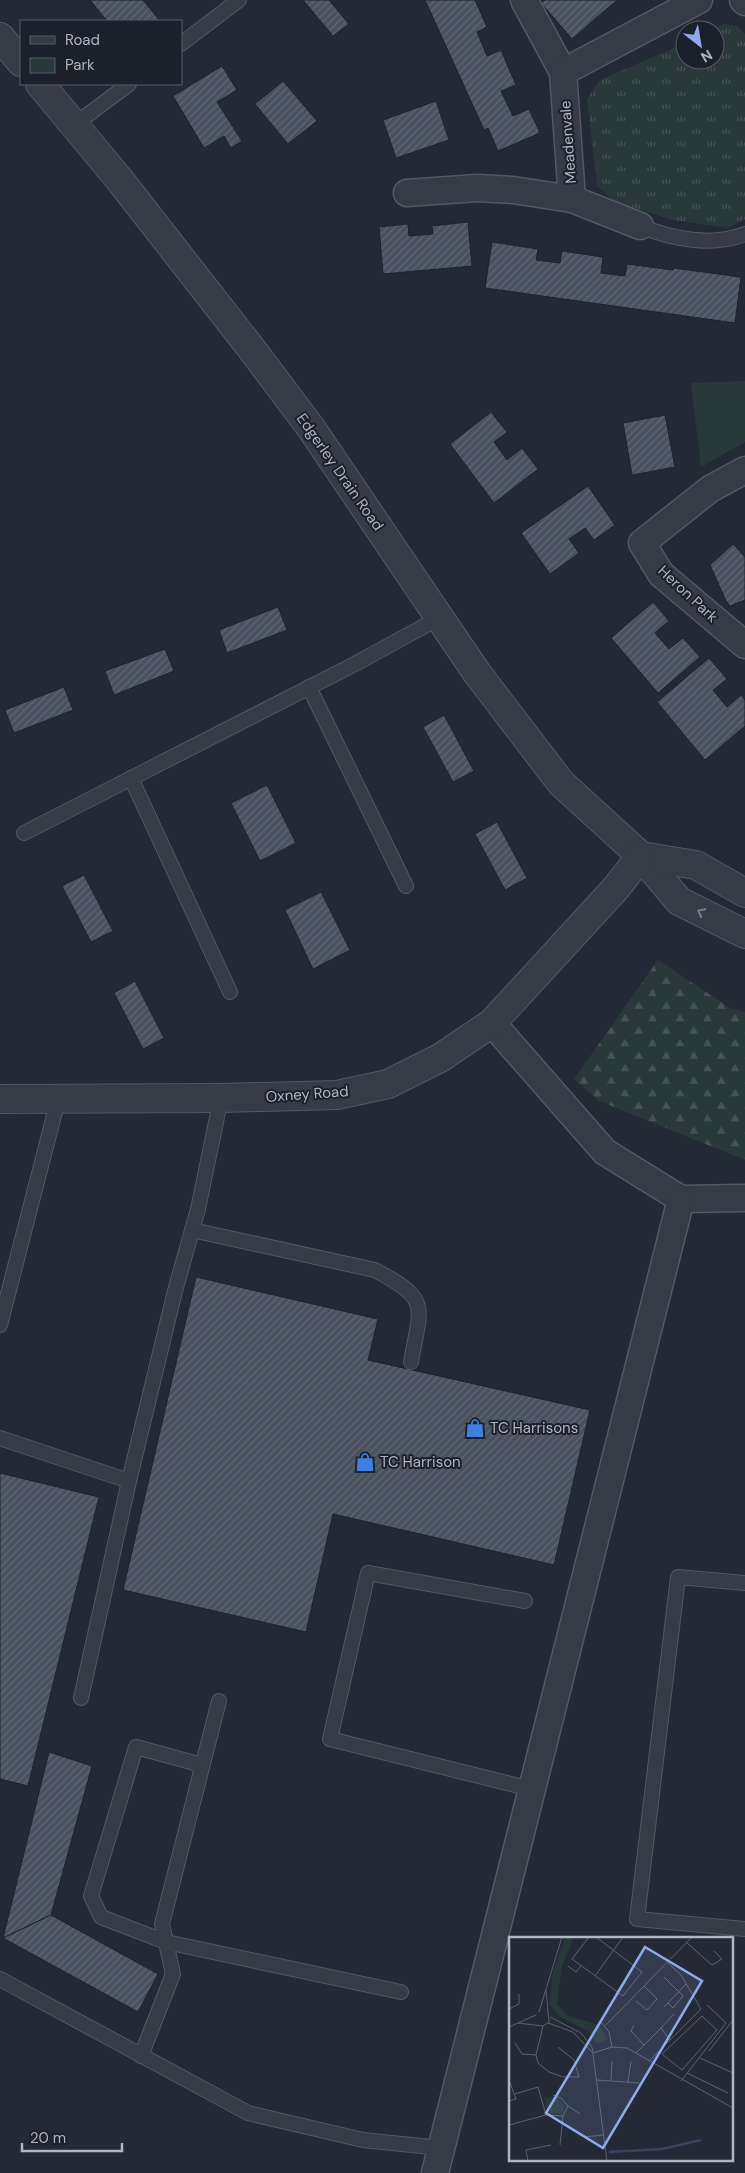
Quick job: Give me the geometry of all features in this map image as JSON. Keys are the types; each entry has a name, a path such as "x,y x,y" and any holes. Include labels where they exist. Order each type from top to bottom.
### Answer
{"street":[{"path":"524,0 563,72 699,0"},
{"path":"0,36 20,61"},
{"name":"Meadenvale","path":"407,193 477,188 513,190 572,199 563,72"},
{"name":"Edgerley Drain Road","path":"41,85 254,352 311,428 477,673 561,783 641,856 679,901 745,934"},
{"path":"572,199 640,226"},
{"name":"Heron Park","path":"745,470 710,489 642,543 661,574 745,645"},
{"path":"641,856 696,865 745,893"},
{"name":"Oxney Road","path":"0,1098 58,1100 337,1095 388,1084 440,1058 492,1023 616,888 641,856"},
{"path":"492,1023 605,1152 681,1199 744,1198"},
{"path":"436,2173 531,1789 681,1199"}],"lane":[{"path":"182,43 239,0"},
{"path":"74,125 128,85"},
{"path":"640,226 655,232 697,240 711,241 745,234"},
{"path":"24,833 439,618"},
{"path":"309,687 406,886"},
{"path":"131,778 230,992"},
{"path":"82,1698 129,1481 192,1230 221,1098"},
{"path":"0,1325 58,1100"},
{"path":"192,1230 375,1270 400,1284 417,1302 420,1312 410,1362"},
{"path":"0,1438 129,1481"},
{"path":"525,1601 368,1573 330,1739 531,1789"},
{"path":"745,1583 678,1577 637,1919 745,1929"},
{"path":"141,2056 173,1974 162,1924 219,1702"},
{"path":"202,1765 136,1748 91,1896 101,1917 166,1942 401,1992"},
{"path":"0,1979 248,2113 363,2140 441,2148"}],"green space":[{"path":"725,24 737,26 745,34 745,219 728,228 673,220 616,202 597,186 587,99 600,80 675,47 675,70 725,70"},
{"path":"745,381 745,442 701,467 691,383"},
{"path":"658,960 730,1008 745,1012 745,1160 599,1101 574,1079"}],"building":[{"path":"90,0 143,0 159,20 106,20"},
{"path":"303,0 329,0 349,24 333,36"},
{"path":"425,0 475,0 487,27 477,32 487,56 501,50 516,85 501,91 513,116 529,109 540,133 498,151 488,128 484,130"},
{"path":"545,0 617,0 572,39 541,3"},
{"path":"222,66 237,90 217,102 242,141 231,148 224,136 204,148 173,96"},
{"path":"283,81 317,121 288,144 255,104"},
{"path":"436,101 449,140 396,158 383,120"},
{"path":"468,222 472,266 383,274 379,227 408,224 409,236 433,234 432,226"},
{"path":"492,242 538,249 536,260 560,263 562,251 603,257 601,273 625,276 627,264 741,277 735,323 485,288"},
{"path":"491,412 507,432 494,442 507,460 522,448 538,469 494,503 450,444"},
{"path":"665,415 675,467 632,475 623,423"},
{"path":"588,486 615,525 594,540 585,528 569,539 579,553 550,574 521,533"},
{"path":"733,544 745,557 745,600 730,606 710,565"},
{"path":"653,602 669,621 655,633 669,649 683,638 700,657 658,693 611,638"},
{"path":"278,607 287,630 227,653 219,630"},
{"path":"165,649 174,671 114,695 105,671"},
{"path":"709,658 727,679 713,690 727,707 741,695 745,700 745,726 705,760 657,702"},
{"path":"64,687 73,710 14,733 5,710"},
{"path":"444,715 474,771 453,782 423,727"},
{"path":"267,785 296,843 260,861 231,803"},
{"path":"497,822 527,878 505,890 475,834"},
{"path":"84,875 113,931 91,942 62,886"},
{"path":"321,892 350,950 313,969 285,910"},
{"path":"135,981 164,1038 143,1049 114,993"},
{"name":"TC Harrison","path":"196,1277 378,1319 368,1360 590,1410 554,1565 333,1514 306,1632 123,1590"},
{"path":"0,1473 99,1497 28,1786 0,1779"},
{"path":"49,1752 92,1766 51,1915 3,1938"},
{"path":"51,1915 158,1974 138,2012 3,1938"}],"place":[{"name":"TC Harrisons","path":"475,1428"},
{"name":"TC Harrison","path":"365,1462"}]}
